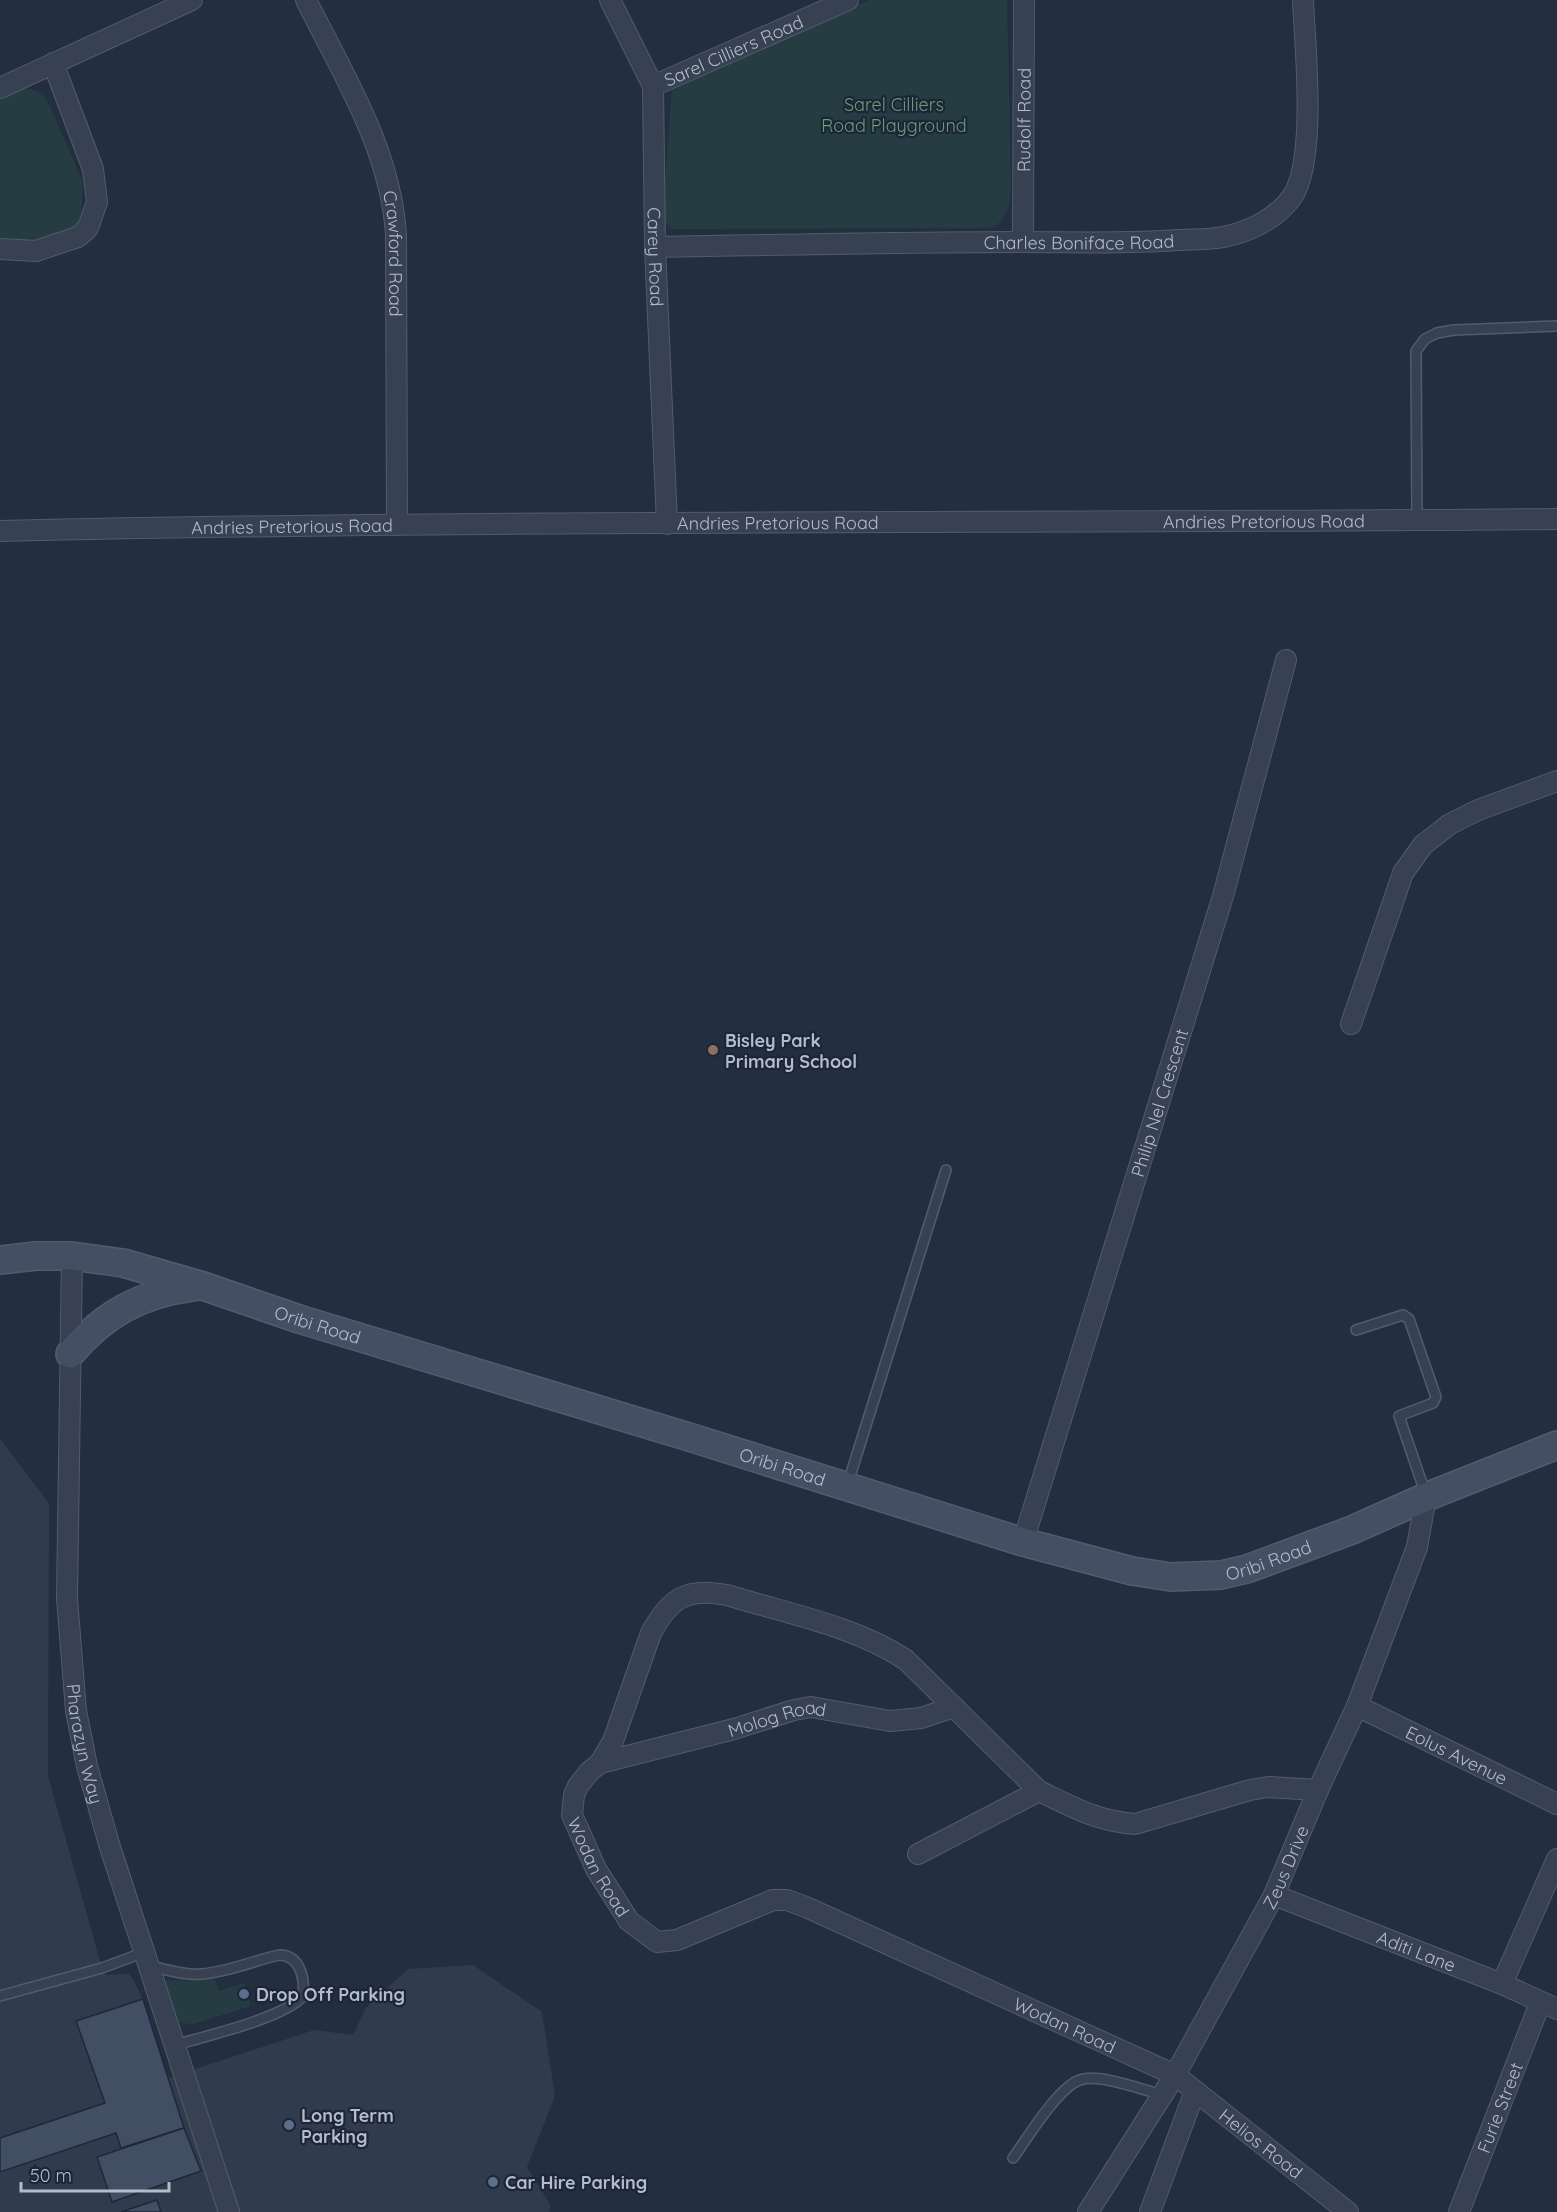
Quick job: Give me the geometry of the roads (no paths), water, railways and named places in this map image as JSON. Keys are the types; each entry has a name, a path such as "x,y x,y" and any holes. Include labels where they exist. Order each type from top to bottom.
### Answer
{"street":[{"path":"0,88 192,0"},
{"name":"Crawford Road","path":"306,0 364,116 386,172 393,207 396,234 397,525"},
{"name":"Carey Road","path":"610,0 652,86 655,246 667,524"},
{"name":"Sarel Cilliers Road","path":"652,86 848,0"},
{"name":"Rudolf Road","path":"1023,242 1024,0"},
{"name":"Charles Boniface Road","path":"655,246 1142,243 1223,237 1259,225 1279,213 1299,186 1308,121 1303,0"},
{"path":"0,249 36,251 78,237 88,228 98,202 93,170 53,63"},
{"name":"Andries Pretorious Road","path":"0,531 397,525 1557,519"},
{"name":"Philip Nel Crescent","path":"1023,1542 1223,896 1286,660"},
{"path":"1351,1024 1403,873 1424,845 1450,824 1478,810 1557,781"},
{"name":"Oribi Road","path":"0,1260 36,1256 72,1256 123,1263 1023,1542 1132,1571 1171,1576 1221,1575 1247,1569 1352,1530 1426,1497 1557,1445"},
{"name":"Pharazyn Way","path":"72,1256 67,1598 76,1711 87,1766 100,1811 229,2212"},
{"path":"70,1354 88,1333 121,1310 174,1289 203,1286"},
{"name":"Zeus Drive","path":"1088,2212 1175,2076 1274,1895 1318,1790 1358,1706 1417,1547 1426,1497"},
{"name":"Wodan Road","path":"1175,2076 945,1969 806,1906 787,1900 773,1900 761,1904 677,1940 657,1942 629,1921 596,1869 572,1815 574,1795 589,1772 600,1764 621,1722 651,1633 660,1617 676,1600 695,1592 710,1592 866,1636 906,1660 1039,1791 1093,1817 1114,1822 1134,1824 1250,1790 1268,1787 1318,1790"},
{"name":"Eolus Avenue","path":"1358,1706 1557,1804"},
{"name":"Molog Road","path":"600,1764 811,1707 890,1721 921,1718 954,1707"},
{"path":"918,1854 1039,1791"},
{"path":"1502,1984 1557,1859"},
{"name":"Aditi Lane","path":"1274,1895 1502,1984 1548,2006"},
{"name":"Furie Street","path":"1459,2212 1548,2006"},
{"name":"Helios Road","path":"1175,2076 1348,2212"},
{"path":"1150,2212 1195,2091"}],"lane":[{"path":"1417,520 1416,351 1425,339 1437,333 1454,330 1557,326"},
{"path":"847,1486 946,1170"},
{"path":"1356,1330 1403,1315 1409,1319 1436,1397 1433,1403 1399,1416 1426,1497"},
{"path":"0,1996 102,1968 147,1959 184,1974 200,1974 232,1968 264,1958 286,1955 292,1957 301,1970 303,1996 293,2006 263,2018 175,2045"},
{"path":"1013,2158 1064,2090 1080,2080 1097,2079 1163,2095"}],"place":[{"name":"Bisley Park Primary School","path":"713,1050"},
{"name":"Drop Off Parking","path":"244,1994"},
{"name":"Long Term Parking","path":"289,2125"},
{"name":"Car Hire Parking","path":"493,2182"}],"park label":[{"name":"Sarel Cilliers Road Playground","path":"894,114"}]}
